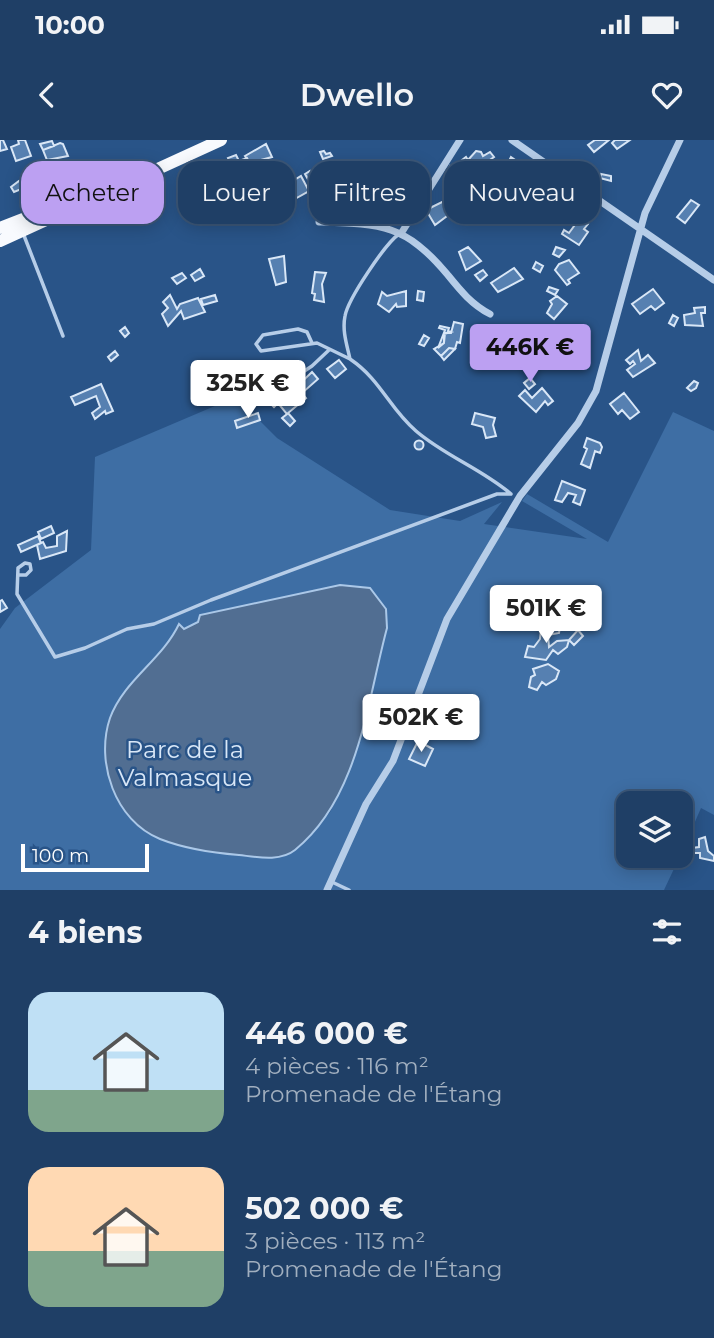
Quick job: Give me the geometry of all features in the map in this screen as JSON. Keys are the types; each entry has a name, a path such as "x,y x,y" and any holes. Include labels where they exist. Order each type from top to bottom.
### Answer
{"main road":[{"path":"0,242 20,226 203,140"},
{"path":"0,228 20,226 220,140"}],"street":[{"path":"402,232 460,140"},
{"path":"512,140 714,279"},
{"path":"327,890 366,804 393,761 447,619 520,496 578,423 596,391 640,228 680,140"},
{"path":"366,224 402,232 425,247 474,306 490,314"}],"lane":[{"path":"20,226 63,336"},
{"path":"350,359 344,335 345,314 367,277 395,237 402,232"},
{"path":"312,343 307,332 298,330 263,335 256,344 261,351 312,343 350,359 370,372 398,414 416,432 495,480 511,494"},
{"path":"268,395 318,362 329,350"},
{"path":"19,575 17,594 55,657 85,648 127,629 154,624 211,600 497,494 520,496"},
{"path":"332,882 349,890"}],"green space":[{"name":"Parc de la Valmasque","path":"236,397 277,438 390,510 460,521 502,502 484,524 587,539 522,501 527,494 608,542 673,412 714,431 714,815 701,808 693,826 693,791 616,791 616,868 674,868 664,890 0,890 0,629 15,608 91,550 95,457","holes":["386,615 380,652 336,800 326,817 297,847"]}],"shaded area":[{"path":"340,585 370,588 386,609 387,628 358,747 334,804 317,829 289,854 268,858 189,847 160,839 144,830 120,804 107,771 106,735 110,718 124,692 163,649 179,624 184,629 198,622 200,615"}],"building":[{"path":"0,140 3,140 7,149 0,151"},
{"path":"18,140 25,140 31,156 16,161 11,147 19,144"},
{"path":"595,140 609,140 594,152 588,145"},
{"path":"615,140 630,140 617,149 612,143"},
{"path":"52,141 54,146 43,150 40,144"},
{"path":"60,143 68,156 47,160 43,150"},
{"path":"266,144 272,157 249,161 245,156"},
{"path":"324,151 332,156 323,159 320,152"},
{"path":"476,151 483,156 490,152 494,157 488,161 462,160 466,157 468,160"},
{"path":"236,155 239,161 229,161 228,158"},
{"path":"601,174 611,176 611,181 600,178"},
{"path":"301,176 309,191 295,199 295,180"},
{"path":"19,181 21,189 14,192 11,187"},
{"path":"691,200 699,205 685,223 677,217"},
{"path":"444,201 444,218 435,225 430,217 430,208"},
{"path":"576,224 588,224 584,229 588,232 579,245 562,234 564,230 569,233"},
{"path":"468,247 481,261 466,270 459,252"},
{"path":"556,247 565,250 559,257 553,254"},
{"path":"284,256 286,282 276,285 269,259"},
{"path":"569,260 579,273 568,280 570,283 567,285 555,270 559,264"},
{"path":"536,262 543,266 540,272 533,268"},
{"path":"514,268 523,279 498,292 491,283"},
{"path":"200,269 204,276 195,281 191,275"},
{"path":"483,270 487,275 480,281 475,275"},
{"path":"315,272 326,273 322,284 324,302 314,300 315,294 312,293"},
{"path":"182,273 186,278 177,284 172,278"},
{"path":"549,287 558,290 555,295 547,291"},
{"path":"653,289 664,303 655,310 651,306 640,314 632,304"},
{"path":"406,291 406,306 397,307 396,304 389,312 378,304 382,292 387,296"},
{"path":"418,291 424,292 423,301 417,300"},
{"path":"170,295 177,309 180,304 198,298 205,312 184,319 181,311 168,326 162,314 168,308 163,302"},
{"path":"215,295 217,301 203,305 201,299"},
{"path":"557,296 567,304 554,319 547,313 552,304 550,301"},
{"path":"705,307 705,313 701,313 703,326 685,325 684,315 695,313 694,308"},
{"path":"673,315 678,318 674,326 669,323"},
{"path":"454,322 463,324 460,343 457,342 455,349 449,348 441,356 434,349 444,343 445,333 451,333"},
{"path":"125,327 129,333 125,337 120,331"},
{"path":"439,328 449,328 448,331 451,332 444,334 444,343 438,348 445,330"},
{"path":"424,335 429,338 424,346 419,344"},
{"path":"544,337 559,357 543,368 538,361 546,355 537,343"},
{"path":"449,348 455,349 444,360 441,356"},
{"path":"638,350 641,361 648,355 655,363 633,377 627,370 635,364 626,360"},
{"path":"115,351 118,355 111,361 108,357"},
{"path":"339,360 346,369 335,378 327,369"},
{"path":"312,372 318,379 302,393 306,398 288,413 295,421 290,426 282,418 287,414 278,403 274,407 268,401 276,394 289,394"},
{"path":"530,378 535,384 529,389 524,383"},
{"path":"225,380 235,380 243,391 231,402 225,395"},
{"path":"694,381 698,383 691,391 687,388"},
{"path":"101,384 113,411 106,414 105,411 95,419 92,413 100,407 96,396 75,405 71,397"},
{"path":"542,388 553,401 548,405 545,401 536,412 519,396 525,390 532,398"},
{"path":"624,393 639,412 630,419 622,410 618,414 610,404"},
{"path":"258,413 260,420 237,428 235,421"},
{"path":"475,413 495,418 493,425 496,436 486,438 483,427 472,424"},
{"path":"587,438 600,443 602,447 600,453 595,451 590,468 581,464 587,449 584,447"},
{"path":"419,440 424,445 419,450 414,445"},
{"path":"562,481 585,490 580,505 573,502 576,495 568,493 562,502 555,500"},
{"path":"51,526 54,533 41,539 38,532"},
{"path":"67,531 66,551 40,559 37,545 43,542 46,548 57,546 57,536"},
{"path":"38,536 41,543 21,552 18,545"},
{"path":"2,600 7,608 0,612 0,601"},
{"path":"553,626 560,627 559,633 548,635 549,647 557,641 569,640 567,647 558,654 553,650 546,660 525,657 528,646 534,647 540,639 541,628 548,629"},
{"path":"578,630 583,636 574,645 569,640"},
{"path":"548,664 559,671 556,679 546,685 542,682 537,690 529,687 531,677 535,675 533,669"},
{"path":"418,741 433,749 425,766 409,759"},
{"path":"705,837 708,851 714,856 714,861 700,858 700,853 693,853 693,848 699,847 699,839"}]}
